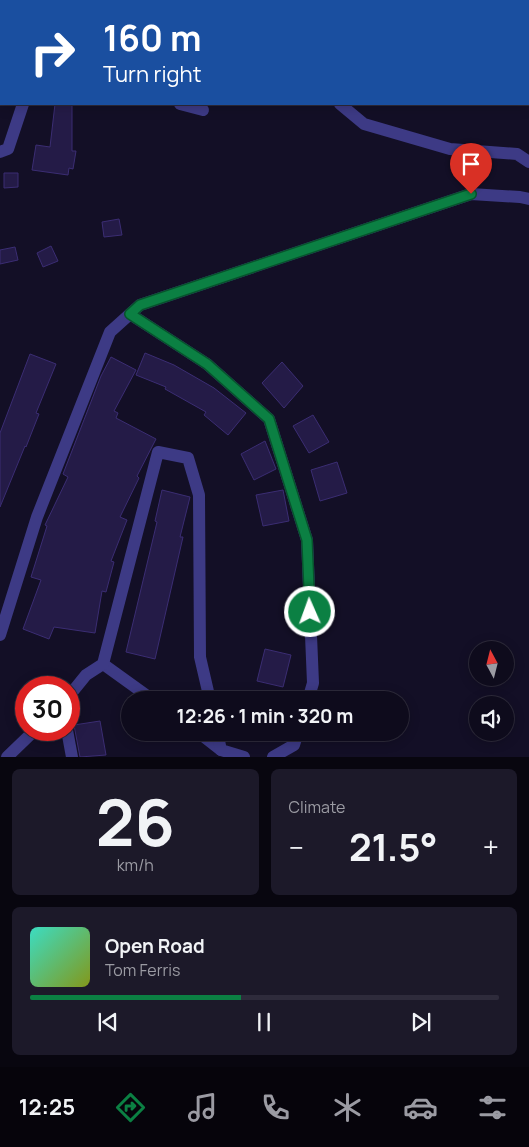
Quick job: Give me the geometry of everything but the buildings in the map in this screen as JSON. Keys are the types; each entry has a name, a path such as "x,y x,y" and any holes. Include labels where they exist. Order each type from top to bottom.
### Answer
{"street":[{"path":"0,152 8,149 23,105"},
{"path":"184,105 202,110"},
{"path":"341,105 364,124 450,150 517,154 529,162"},
{"path":"0,634 37,517 110,332 140,305 471,194 520,196 529,199"},
{"path":"130,314 207,364 269,419 307,540 313,683 311,691"},
{"path":"80,682 86,674 103,664 158,452 188,458 199,495 200,657 208,691"},
{"path":"103,664 140,691"},
{"path":"7,757 24,741"},
{"path":"69,741 72,757"},
{"path":"210,741 221,750 244,757"},
{"path":"219,741 221,750"},
{"path":"273,757 294,746 295,741"}],"route":[{"path":"310,612 307,540 269,419 207,364 130,314 140,305 471,194"}]}
